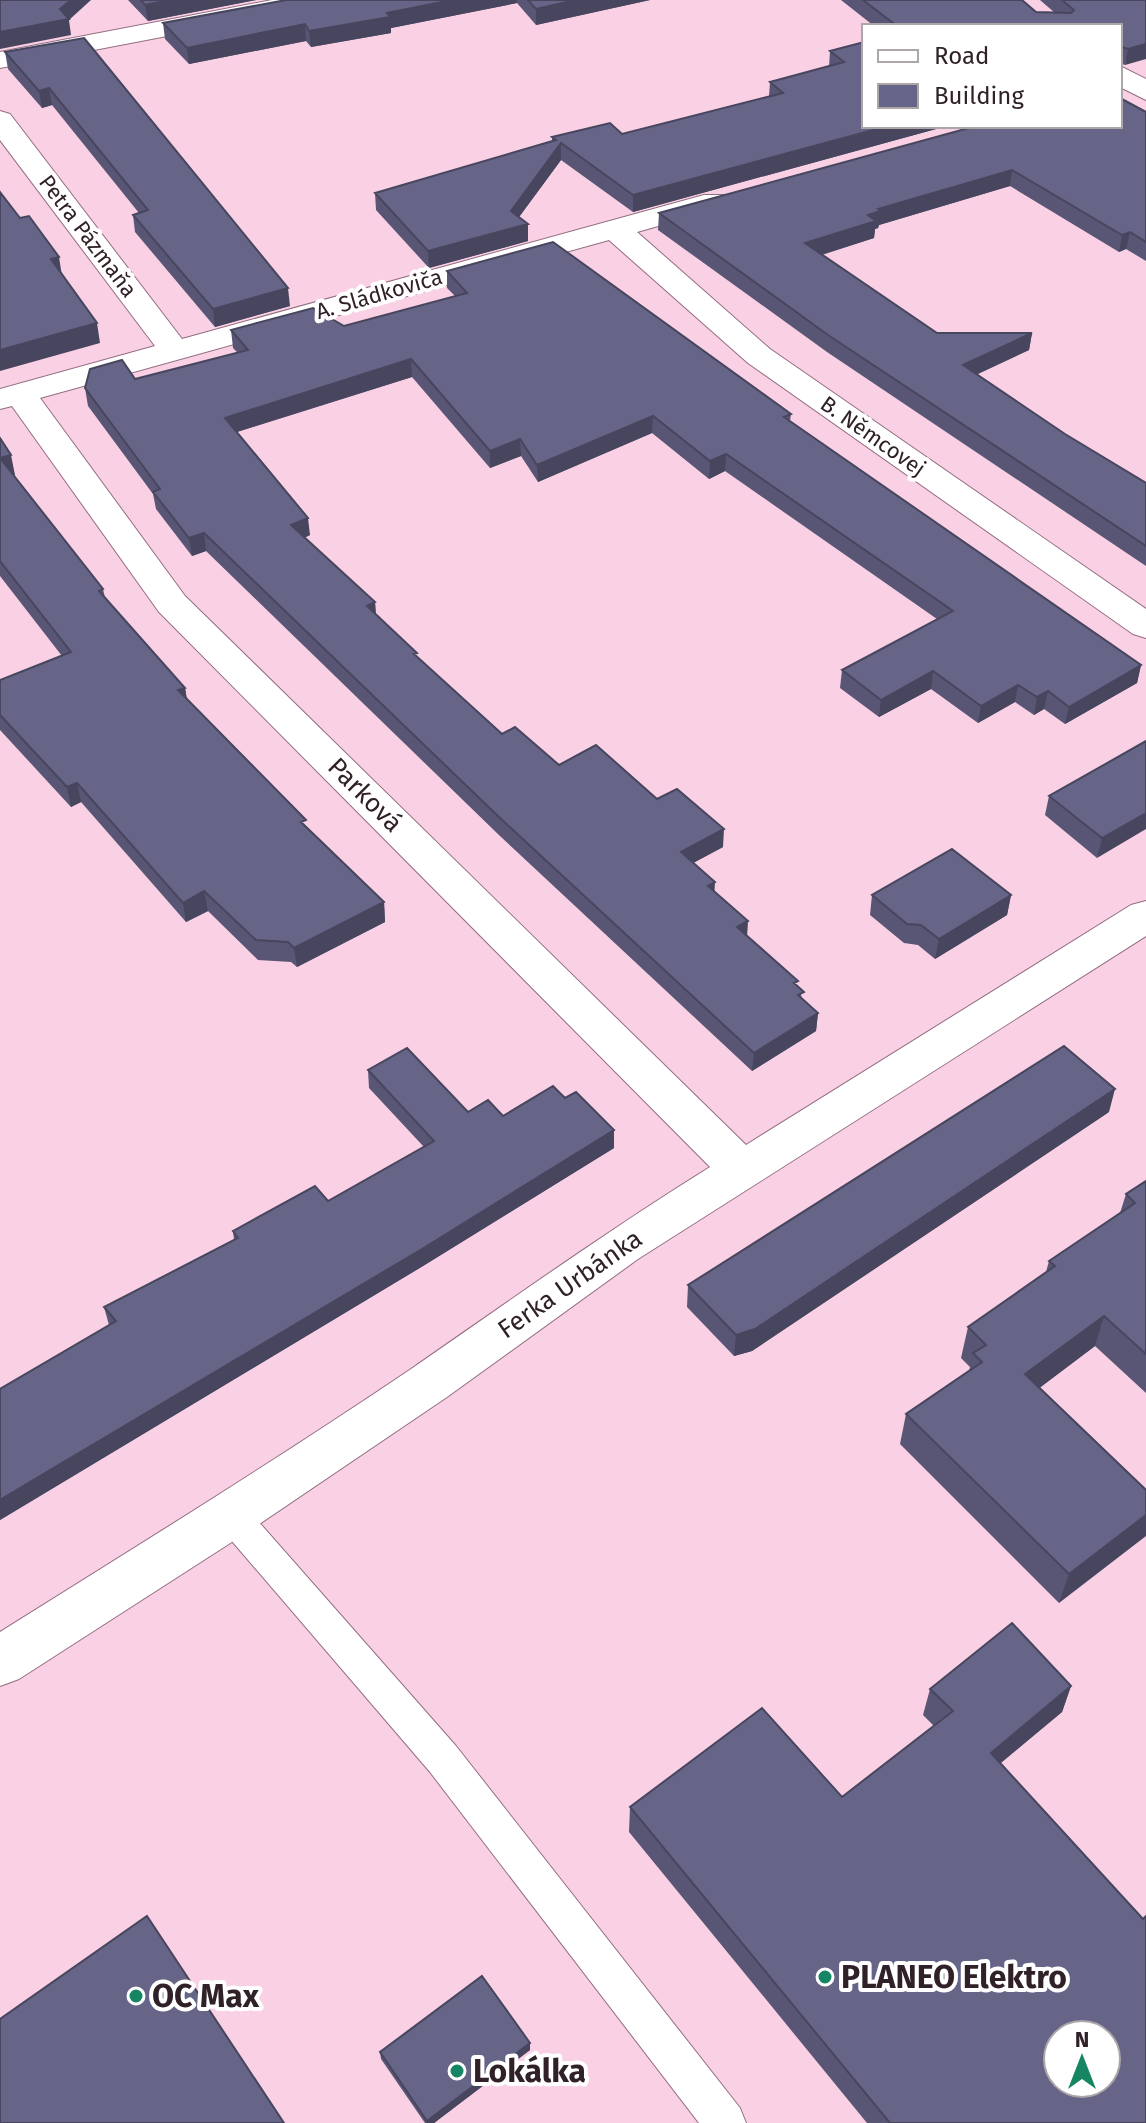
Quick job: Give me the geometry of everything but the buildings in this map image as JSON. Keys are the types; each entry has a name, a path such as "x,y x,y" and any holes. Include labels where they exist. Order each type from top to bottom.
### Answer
{"street":[{"path":"0,60 314,0"},
{"name":"Petra Pázmaňa","path":"0,120 175,351"},
{"name":"A. Sládkoviča","path":"10,396 745,193"},
{"name":"B. Němcovej","path":"614,228 759,356 1146,626"},
{"name":"Parková","path":"10,396 172,604 742,1170"},
{"name":"Ferka Urbánka","path":"0,1661 231,1515 430,1382 621,1246 1146,916"}],"lane":[{"path":"231,1515 443,1759 725,2123"}],"place":[{"name":"PLANEO Elektro","path":"825,1977"},
{"name":"OC Max","path":"136,1996"},
{"name":"Lokálka","path":"457,2071"}]}
